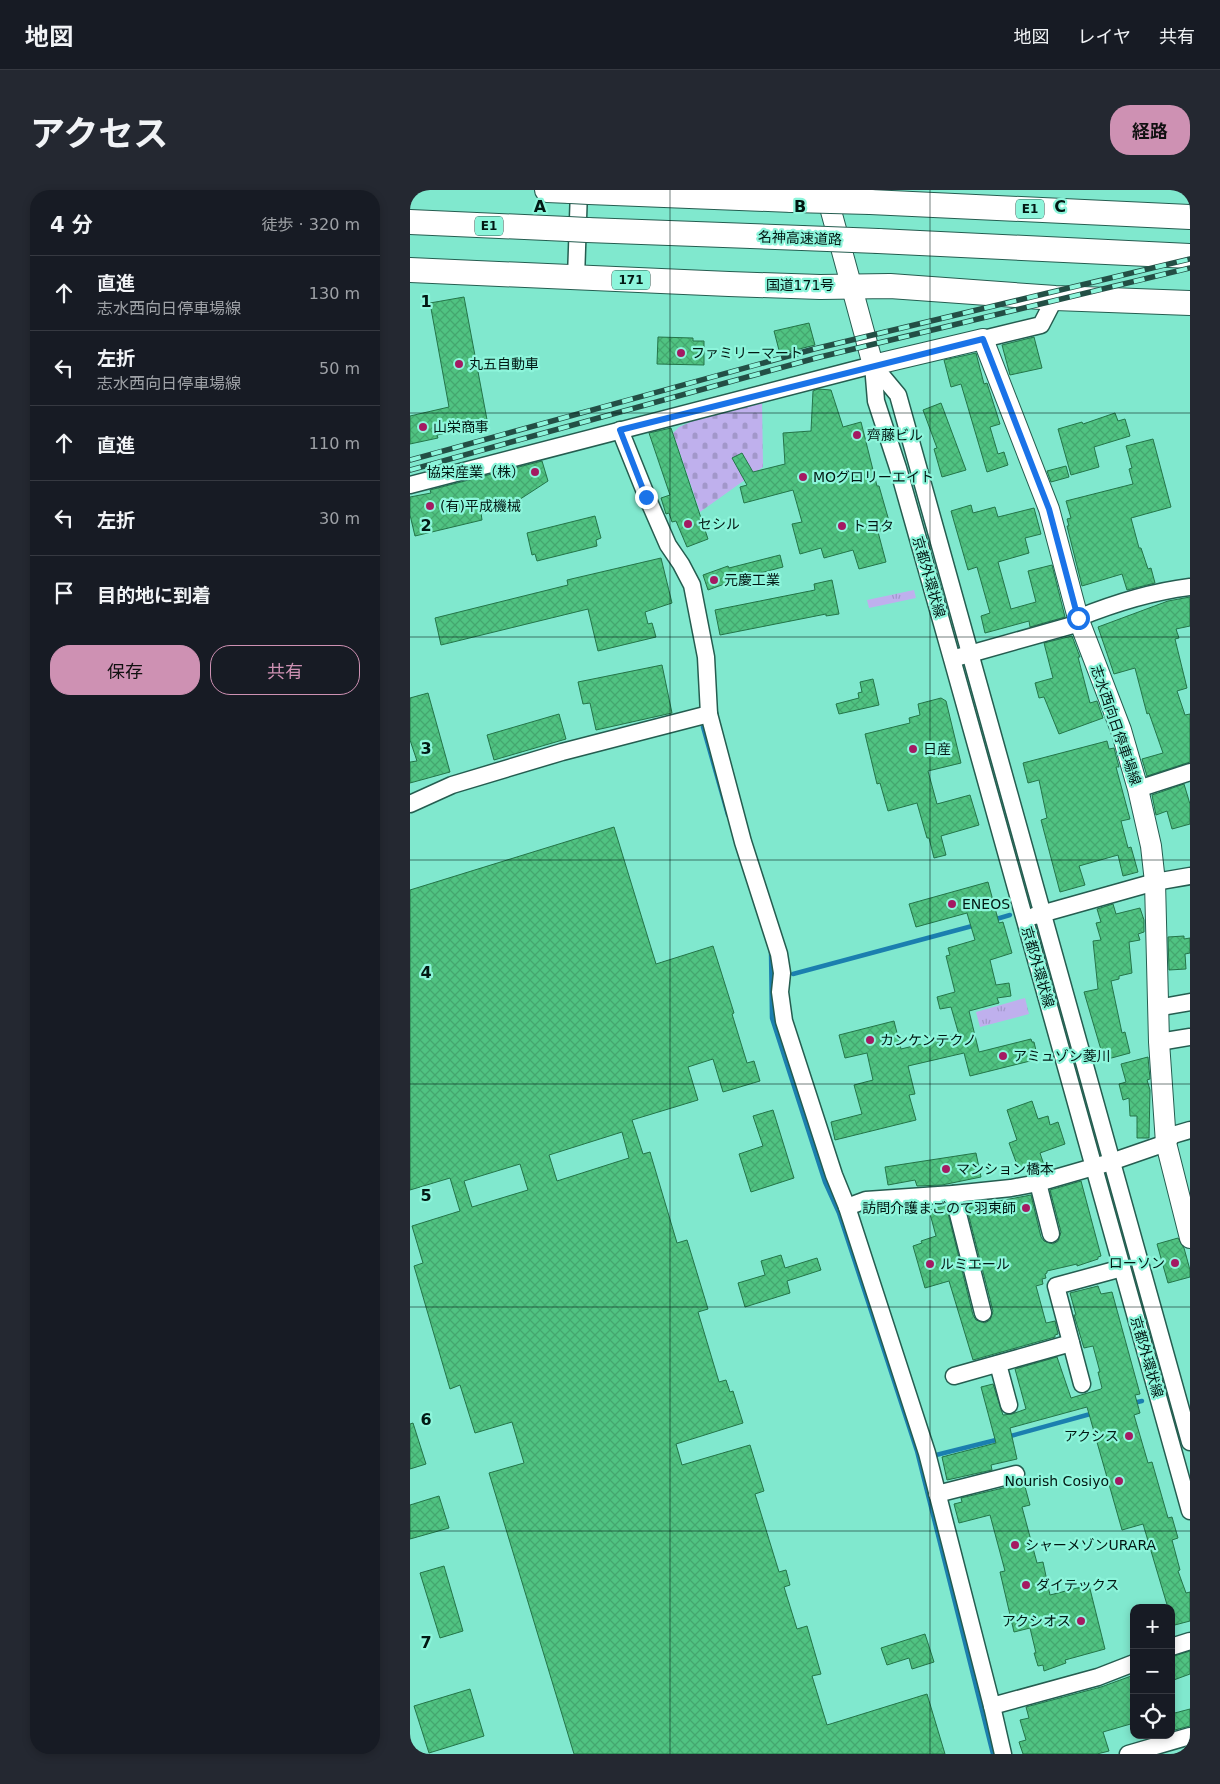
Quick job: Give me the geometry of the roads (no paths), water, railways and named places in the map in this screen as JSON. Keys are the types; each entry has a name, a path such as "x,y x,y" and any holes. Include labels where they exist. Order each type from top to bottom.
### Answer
{"highway":[{"name":"E1","path":"571,191 870,202 1190,217"},
{"name":"名神高速道路","path":"410,222 1190,256"},
{"name":"国道171号","path":"410,270 820,287 851,285 915,287 1055,298 1190,304"}],"main road":[{"name":"京都外環状線","path":"828,190 831,211 873,365"},
{"path":"873,365 983,339"},
{"name":"志水西向日停車場線","path":"983,339 1049,509 1079,620 1121,730 1138,789 1151,846 1155,882 1160,1042 1166,1143 1190,1238"}],"street":[{"path":"571,191 576,278"},
{"path":"983,339 1041,325 1055,298"},
{"path":"410,485 873,365"},
{"name":"京都外環状線","path":"873,365 898,395 1190,1442"},
{"name":"京都外環状線","path":"873,365 876,401 898,468 1190,1511"},
{"path":"620,430 646,497 668,545 692,585 706,657 709,714 743,842 779,954 782,973 780,992 784,1022 834,1175 847,1207 928,1457 1003,1754"},
{"path":"952,659 1079,620 1132,598 1165,590 1190,587"},
{"path":"410,804 452,785 562,752 709,714"},
{"path":"1138,789 1190,772"},
{"path":"1022,911 1034,916 1155,882 1190,876"},
{"path":"1159,1006 1190,1002"},
{"path":"1160,1042 1190,1037"},
{"path":"847,1207 866,1200 953,1194 1038,1183 1112,1162 1166,1143 1173,1135 1190,1130"},
{"path":"1038,1183 1051,1234"},
{"path":"953,1194 984,1313"},
{"path":"1082,1384 1056,1286 1122,1268"},
{"path":"954,1376 1071,1343"},
{"path":"998,1364 1009,1405"},
{"path":"937,1494 1016,1474"},
{"path":"1175,1646 1190,1640"},
{"path":"992,1706 1098,1677 1130,1665"},
{"path":"1128,1754 1190,1736"}],"waterway":[{"path":"703,727 728,815"},
{"path":"993,920 1010,915"},
{"path":"793,974 976,925"},
{"path":"771,951 772,1018 825,1182 839,1213 917,1451 993,1754"},
{"path":"1133,1403 1142,1401"},
{"path":"1007,1437 1094,1413"},
{"path":"932,1456 1000,1439"}],"railway":[{"path":"410,460 814,349 1190,259"},
{"path":"410,470 816,358 1190,268"}],"place":[{"name":"ファミリーマート","path":"681,353"},
{"name":"丸五自動車","path":"459,364"},
{"name":"山栄商事","path":"423,427"},
{"name":"齊藤ビル","path":"857,435"},
{"name":"協栄産業（株）","path":"535,472"},
{"name":"MOグロリーエイト","path":"803,477"},
{"name":"(有)平成機械","path":"430,506"},
{"name":"セシル","path":"688,524"},
{"name":"トヨタ","path":"842,526"},
{"name":"元慶工業","path":"714,580"},
{"name":"日産","path":"913,749"},
{"name":"ENEOS","path":"952,904"},
{"name":"カンケンテクノ","path":"870,1040"},
{"name":"アミュゾン菱川","path":"1003,1056"},
{"name":"マンション橋本","path":"946,1169"},
{"name":"訪問介護まごのて羽束師","path":"1026,1208"},
{"name":"ローソン","path":"1175,1263"},
{"name":"ルミエール","path":"930,1264"},
{"name":"アクシス","path":"1129,1436"},
{"name":"Nourish Cosiyo","path":"1119,1481"},
{"name":"シャーメゾンURARA","path":"1015,1545"},
{"name":"ダイテックス","path":"1026,1585"},
{"name":"アクシオス","path":"1081,1621"}]}
